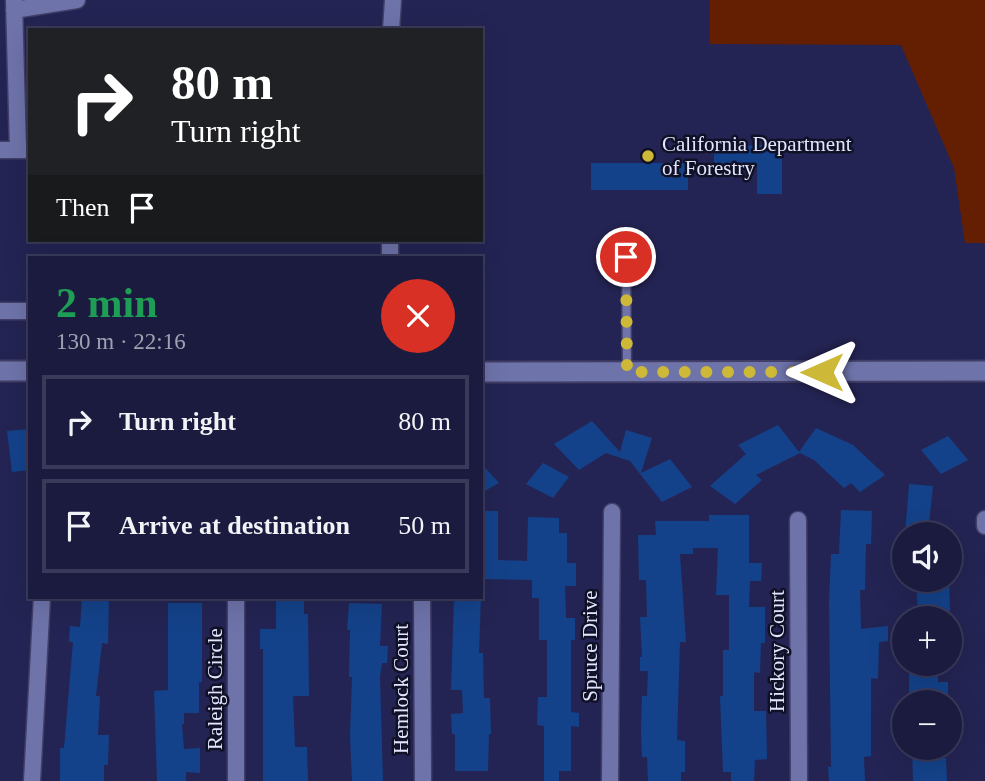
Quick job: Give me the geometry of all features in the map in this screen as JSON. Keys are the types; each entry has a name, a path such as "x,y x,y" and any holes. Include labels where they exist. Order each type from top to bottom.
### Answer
{"main road":[{"path":"0,371 28,371"},
{"path":"483,372 985,372"}],"street":[{"path":"0,150 24,150 14,5 77,0"},
{"path":"391,28 393,0"},
{"path":"0,311 28,311"},
{"name":"Spruce Drive","path":"610,781 612,512"},
{"path":"985,519 985,526"},
{"name":"Hickory Court","path":"798,520 799,781"},
{"path":"32,781 42,599"},
{"name":"Raleigh Circle","path":"236,599 236,781"},
{"name":"Hemlock Court","path":"422,599 423,781"}],"lane":[{"path":"626,257 627,372"}],"shaded area":[{"path":"710,0 985,0 985,243 965,243 954,168 901,45 710,44"}],"building":[{"path":"782,145 782,194 757,194 757,165 714,165 714,146"},
{"path":"591,163 688,163 688,190 591,190"},
{"path":"592,421 620,452 626,430 652,438 641,473 670,459 692,487 662,502 630,461 606,453 579,470 554,444"},
{"path":"778,425 799,452 816,428 853,445 885,475 860,492 851,483 844,488 814,460 800,453 756,475 762,480 735,504 710,486 746,454 738,445"},
{"path":"28,429 28,470 12,472 7,431"},
{"path":"948,436 968,460 941,474 921,450"},
{"path":"543,463 569,477 553,498 526,484"},
{"path":"483,465 499,483 483,492"},
{"path":"909,484 933,486 929,522 906,522"},
{"path":"841,510 872,511 871,544 866,544 865,590 860,590 861,629 888,626 888,641 879,642 878,679 871,678 871,756 864,757 865,781 829,781 831,554 839,554"},
{"path":"483,511 498,511 498,560 527,561 528,517 559,518 559,533 567,533 567,563 576,563 576,586 565,586 566,618 575,618 575,640 571,640 571,712 579,713 579,727 571,726 571,771 559,771 559,781 544,781 544,726 537,725 538,697 547,697 547,640 539,640 539,598 532,598 532,580 483,579"},
{"path":"709,515 749,515 749,563 762,563 761,581 750,581 749,607 765,607 765,643 761,643 760,673 754,672 754,711 766,711 767,759 755,760 754,781 731,781 731,772 723,772 720,696 723,696 723,650 729,650 729,595 716,595 718,548 693,548 693,554 680,554 686,642 680,642 677,740 685,741 685,772 681,772 681,781 648,781 647,757 642,757 641,731 642,696 647,696 648,671 640,671 640,617 647,617 646,580 639,580 638,535 656,535 655,521 709,521"},
{"path":"917,592 949,592 950,606 918,606"},
{"path":"82,599 109,599 108,644 102,643 96,696 100,696 98,735 109,735 108,765 104,765 104,781 60,781 60,748 64,748 73,642 69,642 70,626 80,627"},
{"path":"276,599 304,599 304,614 308,614 309,696 293,696 295,747 307,747 308,781 263,781 263,649 260,649 260,629 276,629"},
{"path":"454,599 481,599 479,653 483,653 484,698 490,698 488,771 455,771 455,734 452,734 451,714 463,713 462,690 451,690"},
{"path":"168,603 202,603 202,682 199,682 199,713 184,713 182,724 184,749 200,748 200,773 186,772 186,781 157,781 154,691 168,690"},
{"path":"349,603 382,604 380,646 388,646 387,663 382,663 380,677 383,781 352,781 352,677 349,677 350,630 347,630"},
{"path":"909,676 938,676 938,682 948,682 948,690 909,690"},
{"path":"912,760 946,760 947,781 913,781"}],"place":[{"name":"California Department of Forestry","path":"648,156"}],"route":[{"path":"626,257 627,372 822,372"}]}
